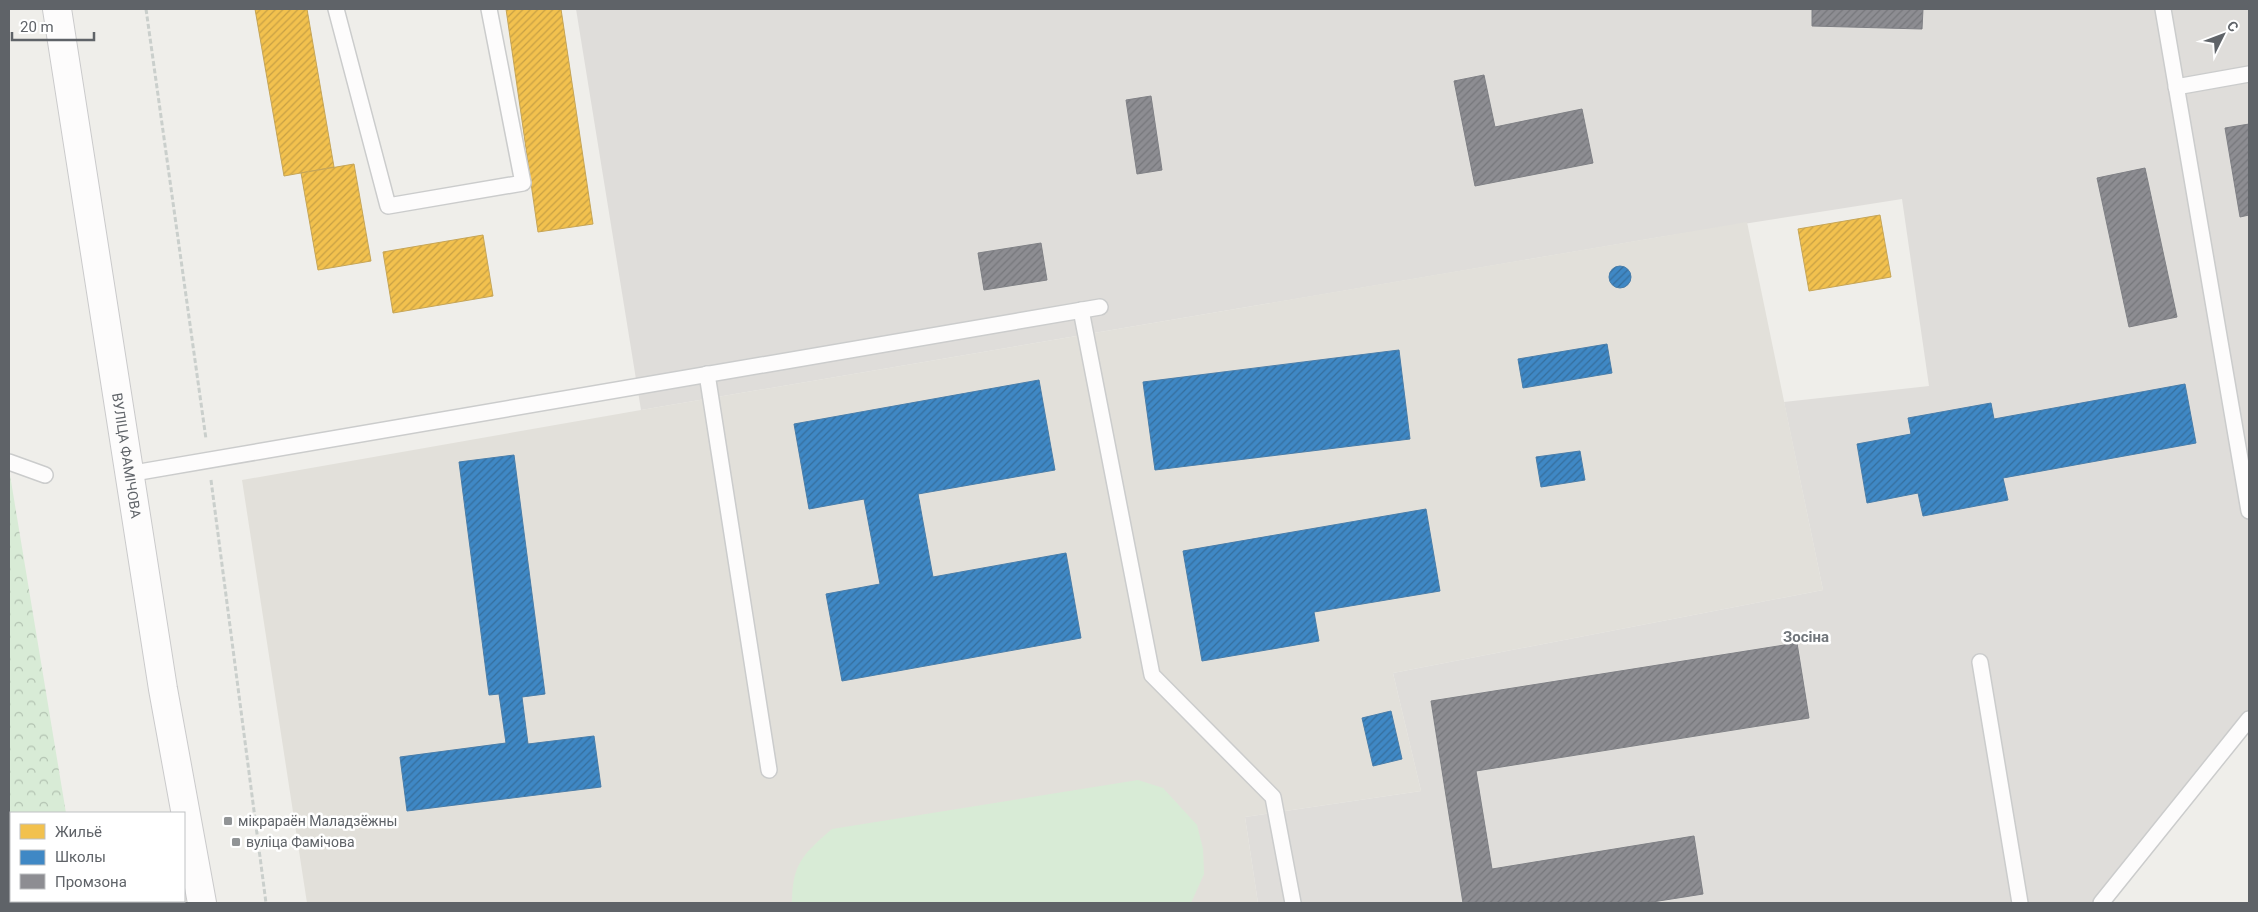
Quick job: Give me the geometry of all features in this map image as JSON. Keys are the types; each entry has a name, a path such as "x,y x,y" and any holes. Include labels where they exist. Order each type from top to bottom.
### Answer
{"main road":[{"name":"ВУЛІЦА ФАМІЧОВА","path":"57,9 128,474 163,689 202,903"}],"lane":[{"path":"336,9 388,206 523,183 489,9"},
{"path":"2163,9 2249,511"},
{"path":"2176,87 2249,74"},
{"path":"128,474 1100,307"},
{"path":"1081,310 1152,675 1273,796 1293,903"},
{"path":"707,374 769,770"},
{"path":"9,462 45,475"},
{"path":"1980,662 2020,903"},
{"path":"2101,903 2249,720"}],"shaded area":[{"path":"576,9 2249,9 2249,720 2110,903 1258,903 1245,817 1421,791 1393,673 1823,590 1784,402 1929,386 1902,199 1660,237 641,410"},
{"path":"1747,222 1823,590 1393,673 1421,791 1245,817 1258,903 307,903 242,480 641,410"}],"green space":[{"path":"9,469 66,812 10,812 10,902 81,903 9,903"},
{"path":"1138,780 1163,788 1197,825 1203,849 1204,874 1191,903 792,903 794,878 801,861 832,829"}],"building: Жильё":[{"path":"255,9 307,9 334,167 284,176"},
{"path":"506,9 561,9 593,224 538,232"},
{"path":"354,164 371,261 318,270 301,173"},
{"path":"1880,215 1891,277 1809,291 1798,229"},
{"path":"483,235 493,296 393,313 383,252"}],"building: Школы":[{"path":"1620,266 1628,269 1631,277 1628,285 1620,288 1612,285 1609,277 1612,269"},
{"path":"1607,344 1612,373 1523,388 1518,359"},
{"path":"1399,350 1410,439 1155,470 1143,382"},
{"path":"1039,380 1055,470 918,494 933,577 1066,553 1081,638 842,681 826,594 880,584 864,499 809,509 794,424"},
{"path":"2185,384 2196,443 2003,478 2008,500 1923,516 1918,493 1867,503 1857,444 1911,434 1908,418 1991,403 1994,419"},
{"path":"1580,451 1585,480 1541,487 1536,457"},
{"path":"514,455 545,694 522,697 528,744 594,736 601,787 407,811 400,757 506,743 499,694 489,695 459,462"},
{"path":"1426,509 1440,591 1314,612 1319,641 1202,661 1183,551"},
{"path":"1391,711 1402,759 1373,766 1362,718"}],"building: Промзона":[{"path":"1812,9 1923,9 1922,29 1812,26"},
{"path":"1484,75 1495,127 1582,109 1593,163 1475,186 1454,81"},
{"path":"1151,96 1162,170 1137,174 1126,100"},
{"path":"2249,124 2249,215 2240,217 2225,128"},
{"path":"2145,168 2177,317 2129,327 2097,178"},
{"path":"1041,243 1047,280 984,290 978,253"},
{"path":"1797,643 1809,718 1476,771 1492,869 1694,836 1703,894 1646,903 1463,903 1431,701"}],"place":[{"name":"мікрараён Маладзёжны","path":"228,821"},
{"name":"вуліца Фамічова","path":"236,842"}],"district":[{"name":"Зосіна","path":"1806,637"}]}
